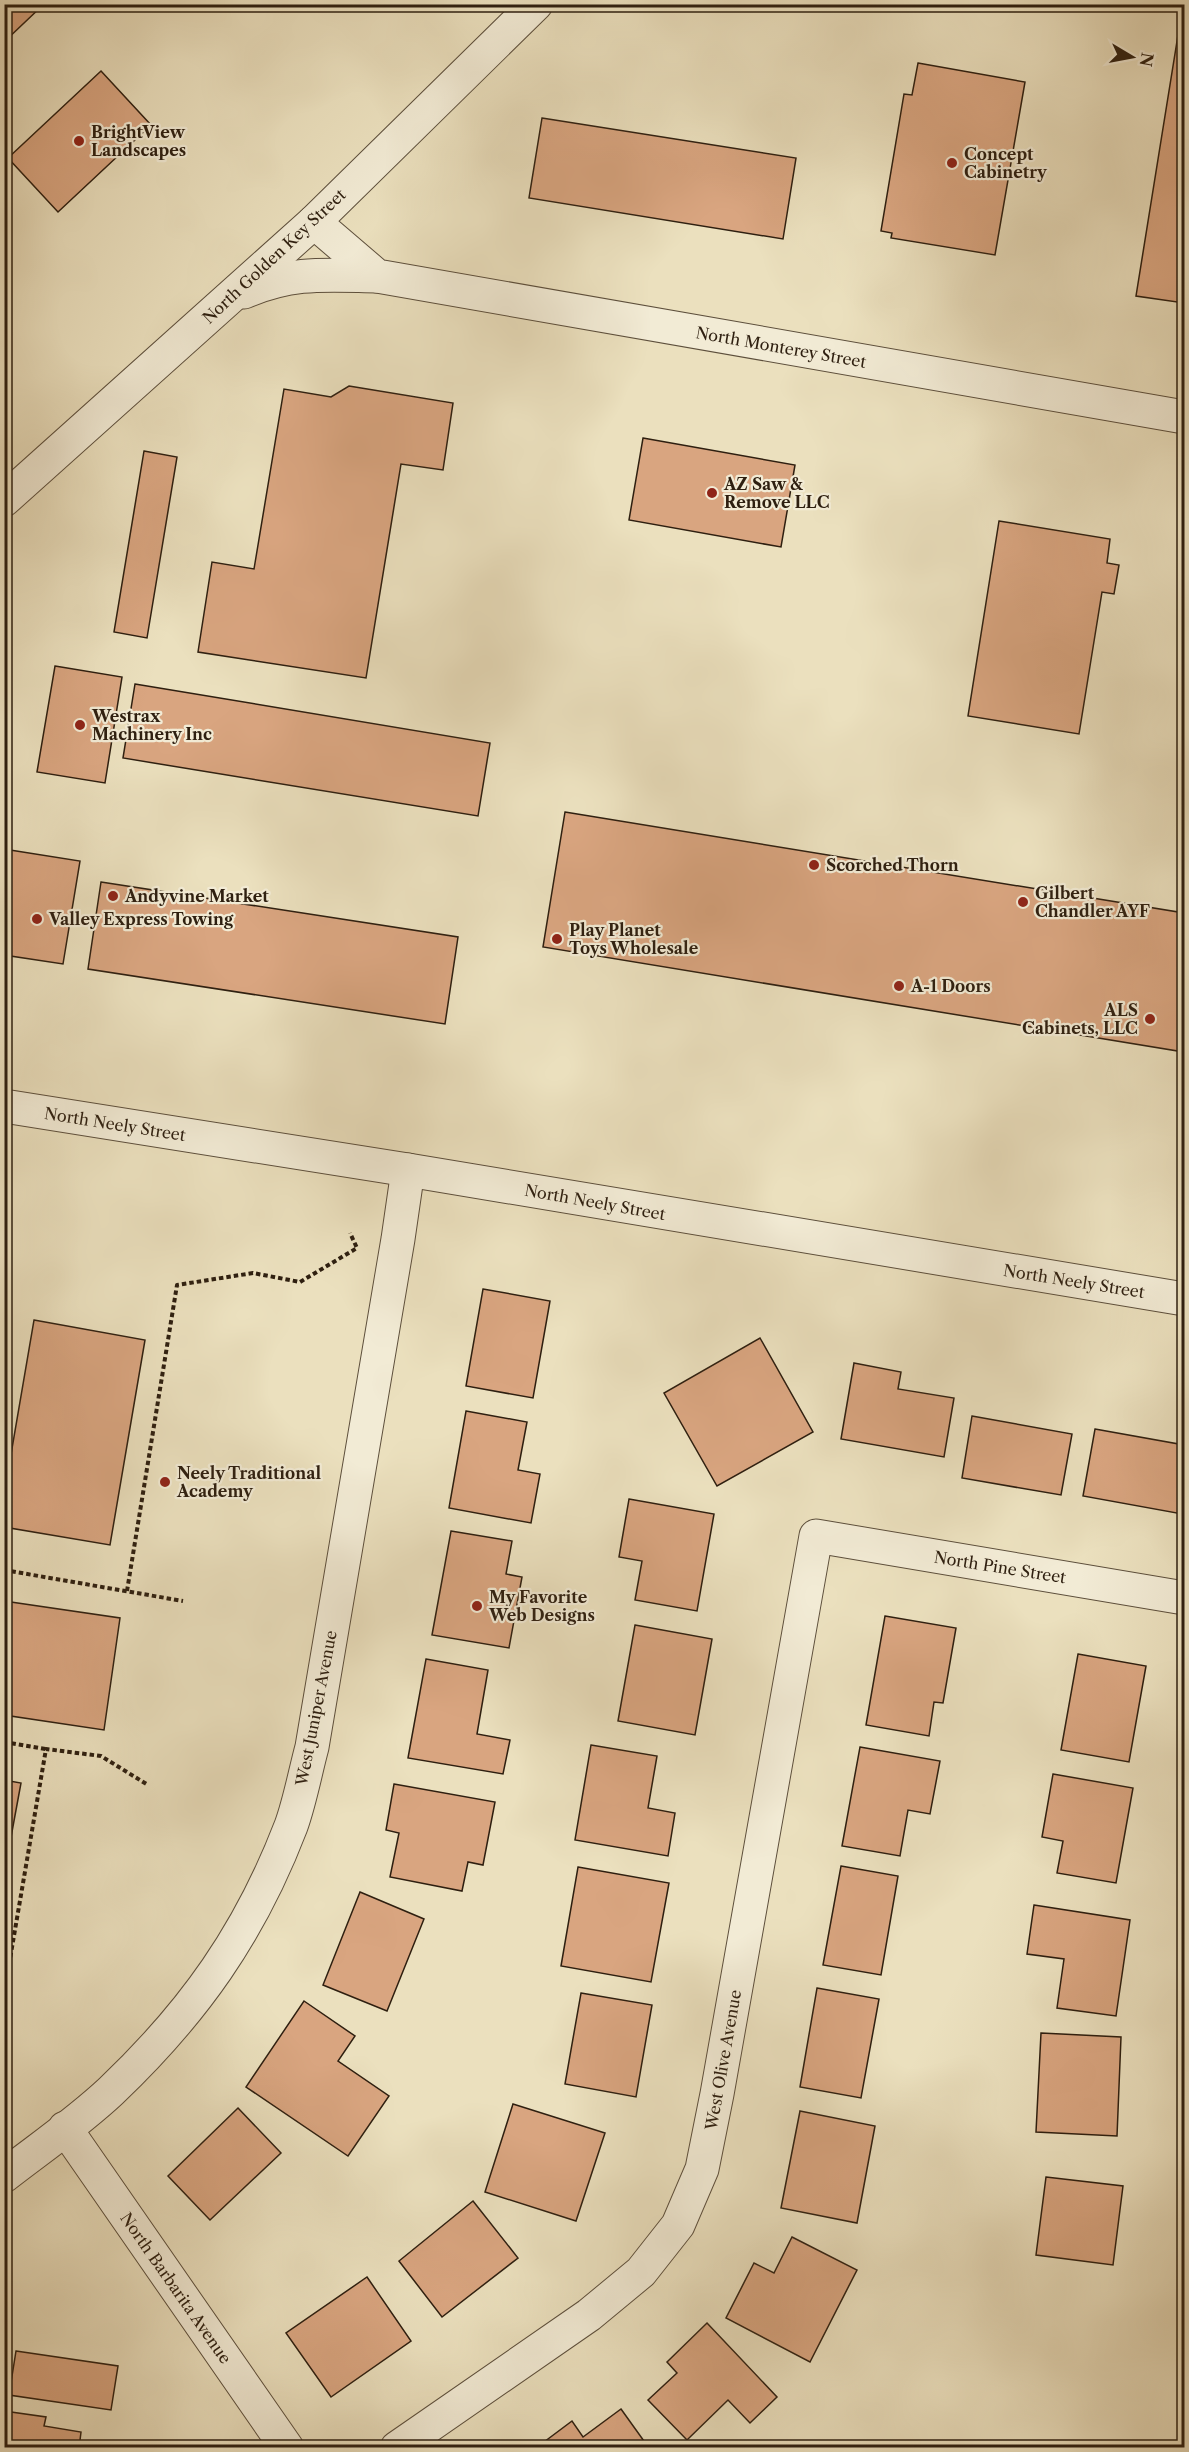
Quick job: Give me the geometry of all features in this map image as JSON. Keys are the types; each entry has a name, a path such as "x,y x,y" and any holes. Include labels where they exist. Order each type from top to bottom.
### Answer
{"street":[{"name":"North Golden Key Street","path":"4,500 314,222 537,4"},
{"path":"314,222 377,276"},
{"name":"North Monterey Street","path":"229,298 271,281 307,275 377,276 1185,417"},
{"name":"North Neely Street","path":"4,1106 408,1170 1185,1299"},
{"name":"West Juniper Avenue","path":"4,2176 117,2084 161,2040 210,1981 261,1897 292,1824 314,1735 408,1170"},
{"name":"North Pine Street","path":"816,1536 1185,1598"},
{"name":"West Olive Avenue","path":"397,2448 589,2314 641,2272 678,2225 702,2169 713,2116 816,1536"},
{"name":"North Barbarita Avenue","path":"65,2128 287,2448"}],"path":[{"path":"127,1591 177,1285 253,1273 300,1282 357,1248 350,1233"},
{"path":"4,1570 183,1601"},
{"path":"4,1742 101,1756 148,1785"},
{"path":"4,1994 46,1749"}],"building":[{"path":"4,4 44,4 4,42"},
{"path":"1184,4 1184,303 1136,296"},
{"name":"Concept Cabinetry","path":"918,63 1025,82 995,255 891,238 892,233 881,231 904,94 912,95"},
{"name":"BrightView Landscapes","path":"101,71 151,125 58,212 8,158"},
{"path":"542,118 796,158 783,239 529,198"},
{"path":"349,386 453,403 443,470 401,464 366,678 198,652 212,562 254,569 284,389 331,397"},
{"name":"AZ Saw & Remove LLC","path":"643,438 795,465 781,547 629,520"},
{"path":"144,451 177,457 147,638 114,632"},
{"path":"999,521 1110,539 1107,563 1119,565 1114,594 1102,592 1079,734 968,716"},
{"name":"Westrax Machinery Inc","path":"55,666 122,677 105,783 37,772"},
{"path":"135,684 490,743 478,816 123,758"},
{"path":"565,812 1184,913 1184,1052 543,947"},
{"name":"Valley Express Towing","path":"10,850 80,861 63,964 4,955 4,883"},
{"path":"101,882 458,937 445,1024 88,969"},
{"path":"483,1289 550,1301 533,1398 466,1386"},
{"path":"34,1320 145,1340 110,1545 4,1527 4,1495"},
{"path":"760,1338 813,1432 717,1486 664,1393"},
{"path":"854,1363 901,1372 898,1389 954,1398 944,1457 841,1439"},
{"path":"466,1411 527,1422 518,1470 540,1474 531,1523 449,1508"},
{"path":"972,1416 1072,1434 1061,1495 962,1478"},
{"path":"1095,1429 1184,1445 1182,1514 1083,1496"},
{"path":"629,1499 714,1514 697,1611 635,1600 642,1561 619,1557"},
{"name":"My Favorite Web Designs","path":"451,1531 512,1541 506,1574 522,1577 509,1648 432,1635"},
{"path":"4,1601 120,1618 104,1730 4,1715"},
{"path":"885,1616 956,1628 943,1703 934,1702 929,1736 866,1725"},
{"path":"635,1625 712,1639 695,1735 618,1721"},
{"path":"1078,1654 1146,1666 1129,1762 1061,1750"},
{"path":"426,1659 488,1670 477,1734 510,1740 503,1774 408,1758"},
{"path":"591,1745 657,1756 648,1808 675,1813 668,1856 575,1840"},
{"path":"860,1747 940,1761 930,1814 908,1810 900,1856 842,1846"},
{"path":"1053,1774 1133,1788 1116,1883 1057,1873 1063,1841 1042,1837"},
{"path":"4,1780 21,1783 4,1875"},
{"path":"394,1784 495,1802 483,1865 468,1862 462,1891 390,1877 399,1833 386,1830"},
{"path":"841,1866 898,1876 881,1975 823,1965"},
{"path":"578,1867 669,1883 651,1982 561,1966"},
{"path":"360,1892 424,1919 387,2011 323,1985"},
{"path":"1034,1905 1130,1920 1116,2016 1057,2008 1064,1959 1027,1954"},
{"path":"817,1988 879,1999 861,2098 800,2087"},
{"path":"581,1993 652,2005 636,2097 565,2084"},
{"path":"304,2001 355,2036 338,2061 389,2096 348,2156 246,2087"},
{"path":"1041,2033 1121,2037 1117,2136 1036,2132"},
{"path":"513,2104 605,2133 576,2221 485,2192"},
{"path":"238,2108 281,2153 210,2220 168,2176"},
{"path":"800,2111 875,2126 857,2223 781,2208"},
{"path":"1046,2177 1123,2186 1113,2265 1036,2255"},
{"path":"473,2201 518,2258 442,2317 399,2261"},
{"path":"792,2237 857,2270 810,2362 726,2318 754,2263 774,2273"},
{"path":"367,2277 411,2341 331,2397 286,2333"},
{"path":"707,2323 777,2397 750,2423 728,2400 687,2440 648,2400 677,2373 667,2362"},
{"path":"16,2351 118,2366 111,2410 9,2395"},
{"path":"621,2409 649,2448 536,2448 572,2421 583,2437"},
{"path":"4,2411 46,2417 44,2426 81,2432 79,2448 4,2448"}],"place":[{"name":"BrightView Landscapes","path":"79,141"},
{"name":"Concept Cabinetry","path":"952,163"},
{"name":"AZ Saw & Remove LLC","path":"712,493"},
{"name":"Westrax Machinery Inc","path":"80,725"},
{"name":"Scorched Thorn","path":"814,865"},
{"name":"Andyvine Market","path":"113,896"},
{"name":"Gilbert Chandler AYF","path":"1023,902"},
{"name":"Valley Express Towing","path":"37,919"},
{"name":"Play Planet Toys Wholesale","path":"557,939"},
{"name":"A-1 Doors","path":"899,986"},
{"name":"ALS Cabinets, LLC","path":"1150,1019"},
{"name":"Neely Traditional Academy","path":"165,1482"},
{"name":"My Favorite Web Designs","path":"477,1606"}]}
